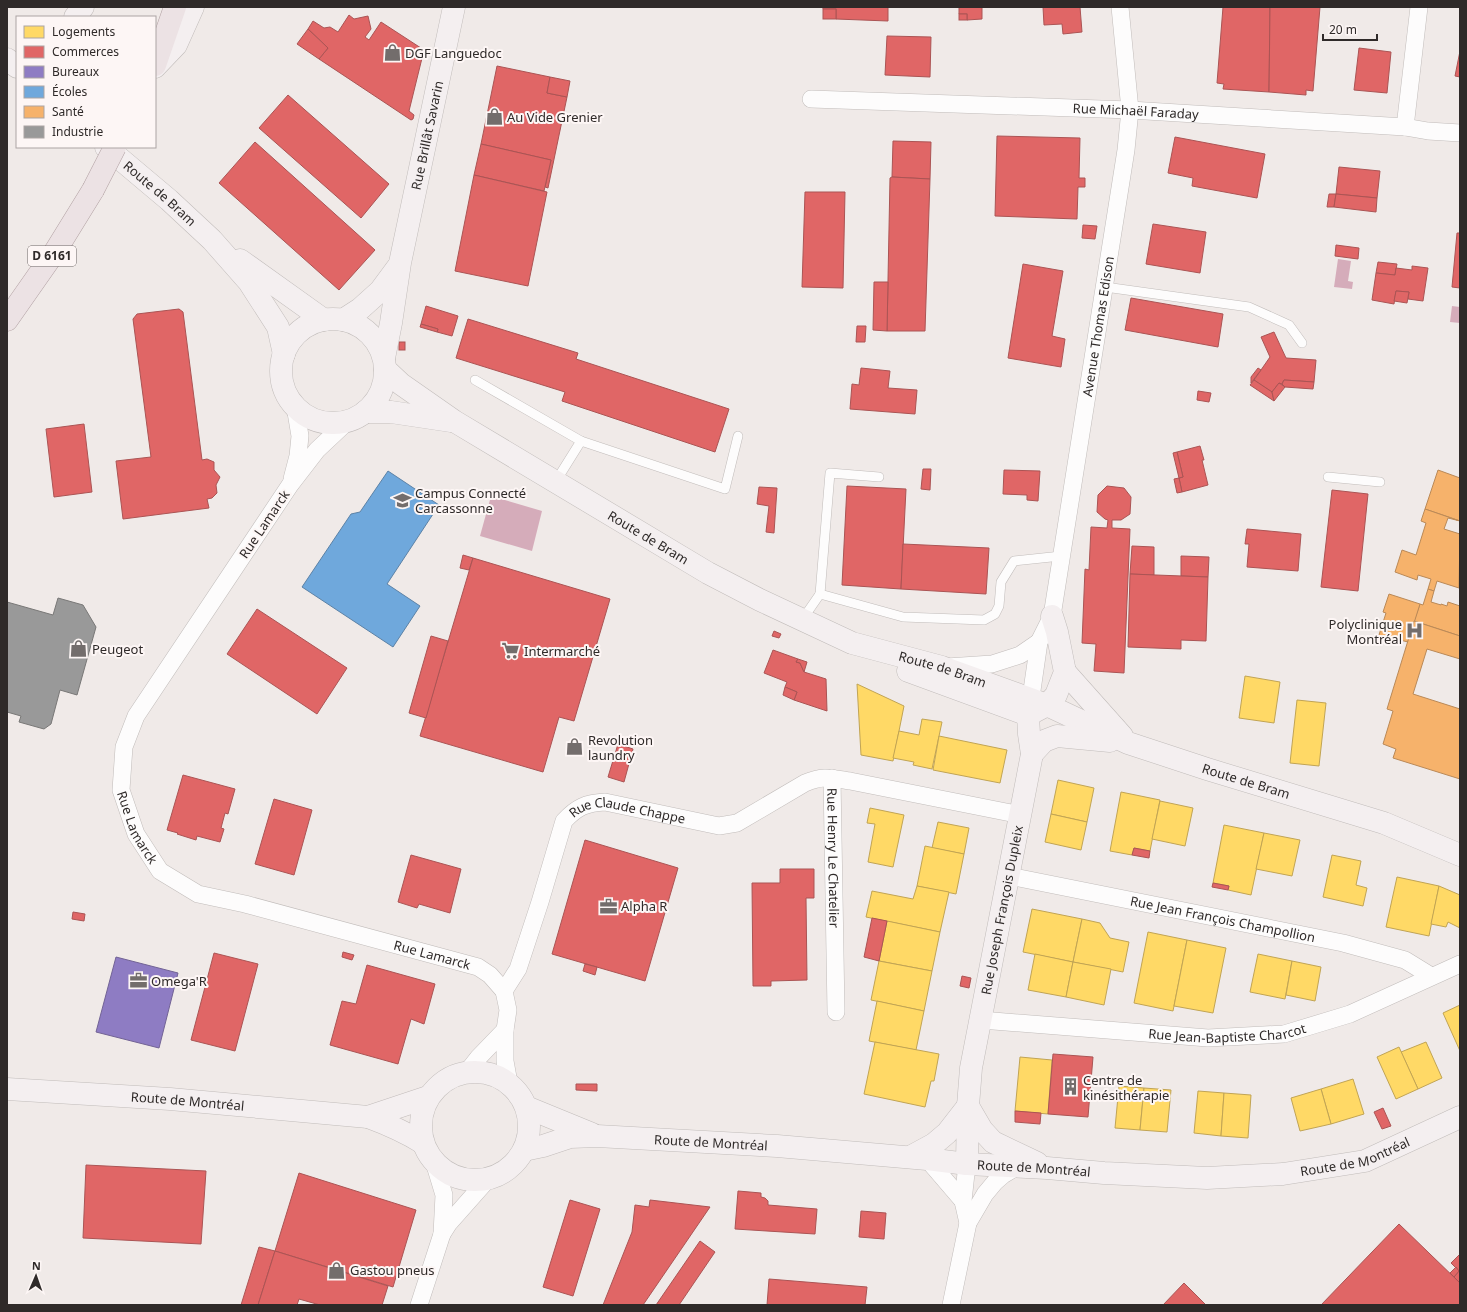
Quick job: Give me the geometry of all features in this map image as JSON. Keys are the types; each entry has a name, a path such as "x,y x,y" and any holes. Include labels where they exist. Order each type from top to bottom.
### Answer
{"main road":[{"path":"77,16 83,7"},
{"path":"156,63 175,7"},
{"path":"156,65 176,45 192,7"},
{"name":"Rue Brillât Savarin","path":"384,363 400,264 454,7"},
{"path":"7,59 16,66"},
{"name":"Route de Bram","path":"107,148 169,200 212,240 249,282 278,327 284,354"},
{"name":"D 6161","path":"7,320 56,250 93,190 114,148"},
{"name":"Route de Bram","path":"212,240 334,320 357,325 369,333 378,344 384,363 401,384 454,422 556,481 708,573 760,600 852,643 942,667 1035,707 1128,742 1207,769 1384,823 1460,855"},
{"name":"Rue Brillât Savarin","path":"334,320 360,309 380,291 400,264"},
{"name":"Route de Bram","path":"334,320 311,324 299,332 290,342 284,354 281,367 282,382 287,395 295,406 306,415 320,421 334,423 357,416 391,412 454,422"},
{"path":"357,416 376,400 383,385 384,363"},
{"path":"852,643 913,673 1035,707 1056,695 1064,672 1057,632 1052,616"},
{"path":"1064,672 1128,742"},
{"name":"Rue Joseph François Dupleix","path":"967,1164 968,1106 971,1068 1032,754 1035,707"},
{"path":"1032,754 1044,741 1057,736 1128,742"},
{"path":"467,1072 482,1072 496,1075 509,1083 519,1094 526,1107 529,1122 528,1136 524,1150 515,1163 503,1172 488,1179 474,1180 459,1178 446,1172 434,1162 427,1153 423,1143 420,1127 422,1112 428,1097 438,1085 452,1076 467,1072"},
{"name":"Route de Montréal","path":"7,1089 170,1099 368,1117 409,1134 423,1143"},
{"name":"Route de Montréal","path":"368,1117 428,1097"},
{"path":"919,1158 947,1132 968,1106 982,1130 993,1142 1047,1168"},
{"name":"Route de Montréal","path":"526,1107 597,1136"},
{"name":"Route de Montréal","path":"524,1150 543,1146 570,1137 597,1136 777,1146 919,1158 967,1164 1207,1178 1283,1174 1365,1161 1460,1117"}],"street":[{"name":"Avenue Thomas Edison","path":"1035,707 1039,642 1052,616 1126,150 1130,110 1120,7"},
{"path":"1405,127 1419,7"},
{"name":"Rue Michaël Faraday","path":"811,98 1130,110 1405,127 1428,131 1460,133"},
{"name":"Rue Lamarck","path":"290,485 298,456 300,436 295,406"},
{"name":"Rue Lamarck","path":"357,416 318,450 290,485 136,716 124,747 121,790 136,834 160,871 198,894 245,904 478,967 490,974 504,991"},
{"name":"Avenue Thomas Edison","path":"942,667 992,664 1020,655 1039,642"},
{"name":"Rue Claude Chappe","path":"504,991 518,969 564,821 572,812 591,802 605,802 719,826 737,823 816,778 832,778"},
{"name":"Rue Henry Le Chatelier","path":"836,1012 832,778 1021,816"},
{"name":"Rue Jean François Champollion","path":"1009,876 1343,943 1406,960 1431,976"},
{"name":"Rue Jean-Baptiste Charcot","path":"981,1020 1208,1038 1284,1034 1350,1014 1460,964"},
{"path":"504,991 508,1010 505,1030 506,1061 509,1083"},
{"path":"467,1072 478,1058 505,1030"},
{"path":"919,1158 963,1201"},
{"path":"434,1162 444,1195 442,1234"},
{"path":"967,1164 963,1201 968,1223"},
{"path":"951,1305 968,1223 985,1194 995,1182 1018,1166"},
{"path":"419,1305 442,1234 449,1223 488,1179"}],"lane":[{"path":"1105,287 1249,307 1289,325 1302,343"},
{"path":"475,380 581,441 725,489 738,436"},
{"path":"556,481 581,441"},
{"path":"802,620 820,594 830,473 880,477"},
{"path":"1328,477 1380,482"},
{"path":"820,594 903,617 984,620 995,614 999,606 1001,582 1014,561 1061,556"}],"shaded area":[{"path":"1338,259 1351,261 1348,281 1353,282 1352,289 1334,287"},
{"path":"1452,306 1460,307 1460,323 1450,322"},
{"path":"491,496 542,511 532,551 480,536"}],"building: Logements":[{"path":"1245,676 1280,682 1274,723 1239,718"},
{"path":"857,684 904,706 893,761 861,755"},
{"path":"1297,700 1326,703 1319,766 1290,763"},
{"path":"922,719 942,722 932,769 913,765 914,762 893,758 899,731 919,735"},
{"path":"939,736 1007,750 1000,783 933,770"},
{"path":"1058,780 1094,788 1087,822 1051,814"},
{"path":"1121,792 1160,800 1150,851 1134,848 1132,855 1110,851"},
{"path":"1160,801 1193,808 1185,846 1152,839"},
{"path":"870,808 904,815 893,867 868,862 875,824 867,823"},
{"path":"1051,814 1087,822 1081,850 1045,842"},
{"path":"938,822 969,828 964,854 932,848"},
{"path":"1224,825 1264,833 1251,895 1228,890 1229,886 1213,883"},
{"path":"1264,833 1300,840 1292,876 1256,869"},
{"path":"925,846 964,854 956,894 917,886"},
{"path":"1332,855 1361,861 1356,885 1367,888 1363,906 1323,897"},
{"path":"1397,877 1439,886 1429,936 1386,927"},
{"path":"917,886 949,892 940,932 866,917 872,891 913,899"},
{"path":"1439,886 1460,895 1460,928 1448,922 1446,927 1431,924"},
{"path":"1032,909 1082,919 1073,962 1023,952"},
{"path":"1082,919 1100,923 1110,938 1129,942 1123,972 1073,962"},
{"path":"887,921 940,932 932,971 879,961"},
{"path":"1148,932 1187,940 1173,1011 1134,1003"},
{"path":"1187,940 1226,948 1213,1013 1174,1006"},
{"path":"1035,954 1073,962 1066,997 1028,990"},
{"path":"1258,954 1292,961 1285,999 1250,992"},
{"path":"879,961 932,971 924,1011 871,1000"},
{"path":"1292,961 1321,967 1315,1001 1286,995"},
{"path":"1073,962 1111,969 1104,1005 1066,997"},
{"path":"877,1001 924,1011 916,1050 869,1041"},
{"path":"1460,1005 1460,1051 1443,1013"},
{"path":"875,1042 939,1054 934,1081 931,1081 925,1107 864,1094"},
{"path":"1426,1042 1442,1078 1418,1089 1401,1052"},
{"path":"1399,1047 1418,1089 1396,1099 1377,1057"},
{"path":"1020,1057 1052,1060 1048,1114 1015,1111"},
{"path":"1353,1079 1364,1114 1331,1124 1321,1089"},
{"path":"1119,1086 1144,1088 1140,1130 1115,1128"},
{"path":"1144,1088 1171,1090 1167,1132 1140,1130"},
{"path":"1321,1089 1331,1124 1300,1131 1291,1098"},
{"path":"1198,1091 1224,1093 1221,1136 1194,1133"},
{"path":"1224,1093 1251,1095 1248,1138 1221,1136"}],"building: Commerces":[{"path":"823,7 888,7 888,21 836,19 836,9 823,9"},
{"path":"959,7 982,7 982,19 967,20 967,14 959,14"},
{"path":"1043,7 1080,7 1082,32 1063,34 1062,24 1044,25"},
{"path":"1223,7 1270,7 1269,92 1223,89 1224,84 1217,83"},
{"path":"1270,7 1320,7 1313,91 1306,90 1306,95 1269,92"},
{"path":"823,9 836,9 836,19 823,19"},
{"path":"959,14 967,14 967,20 959,20"},
{"path":"349,15 354,19 368,16 371,29 365,37 369,40 381,22 424,50 409,111 414,115 413,119 411,120 319,59 328,48 308,29 313,21 324,28 330,27 338,32"},
{"path":"308,29 328,48 319,59 297,44"},
{"path":"887,36 931,37 930,77 885,75"},
{"path":"1359,48 1391,52 1387,93 1354,90"},
{"path":"1460,51 1460,77 1455,76"},
{"path":"497,66 550,77 547,93 567,97 548,188 545,187 551,160 481,144"},
{"path":"550,77 570,81 567,97 547,93"},
{"path":"288,95 389,184 361,218 259,128"},
{"path":"997,136 1080,138 1079,178 1085,178 1085,187 1078,187 1077,219 995,216"},
{"path":"1175,137 1265,154 1257,198 1192,186 1193,178 1168,173"},
{"path":"893,141 931,142 930,179 892,177"},
{"path":"255,142 375,250 339,290 219,183"},
{"path":"481,144 551,160 544,191 474,175"},
{"path":"1339,167 1380,171 1377,198 1336,194"},
{"path":"474,175 547,192 528,286 455,271"},
{"path":"890,178 930,179 925,331 887,331"},
{"path":"805,192 845,192 843,288 802,287"},
{"path":"1329,194 1336,194 1334,207 1327,207"},
{"path":"1336,194 1377,198 1376,212 1334,207"},
{"path":"1153,224 1206,232 1200,273 1146,264"},
{"path":"1083,225 1097,226 1095,239 1082,238"},
{"path":"1457,233 1460,233 1460,288 1452,287"},
{"path":"1336,245 1359,248 1358,259 1335,256"},
{"path":"1378,262 1397,264 1395,275 1376,273"},
{"path":"1023,264 1063,271 1052,336 1065,339 1061,367 1008,358"},
{"path":"1412,266 1428,268 1423,301 1408,299 1409,292 1396,291 1394,304 1372,300 1376,273 1395,275 1396,268 1412,270"},
{"path":"874,282 888,282 887,331 873,330"},
{"path":"1396,291 1409,292 1407,303 1394,301"},
{"path":"1131,298 1223,314 1218,347 1125,330"},
{"path":"426,306 458,316 452,336 437,332 438,329 421,324"},
{"path":"179,309 183,312 202,460 207,459 214,462 214,470 220,477 216,485 217,493 212,498 207,499 209,508 123,519 116,461 151,457 133,319 137,314"},
{"path":"468,319 578,353 576,359 729,409 715,452 562,401 565,392 456,358"},
{"path":"421,324 438,329 437,332 420,327"},
{"path":"857,326 866,326 865,342 856,342"},
{"path":"1274,332 1286,358 1316,360 1314,382 1284,380 1282,384 1279,383 1272,392 1254,380 1270,357 1261,337"},
{"path":"399,342 405,342 405,350 399,350"},
{"path":"861,368 890,371 888,388 917,390 915,414 850,409 852,384 859,385"},
{"path":"1258,368 1261,370 1251,383 1251,377"},
{"path":"1254,380 1272,392 1274,401 1250,385"},
{"path":"1284,380 1314,382 1313,389 1285,387 1282,384"},
{"path":"1279,383 1285,387 1274,401 1272,392"},
{"path":"1198,391 1211,393 1209,402 1197,400"},
{"path":"84,424 92,492 54,497 46,429"},
{"path":"1200,446 1208,485 1182,492 1179,478 1183,477 1177,452"},
{"path":"1177,452 1183,477 1179,478 1173,453"},
{"path":"923,469 931,469 930,490 921,489"},
{"path":"1004,470 1040,471 1038,501 1027,500 1027,495 1003,494"},
{"path":"1179,478 1182,492 1177,493 1174,479"},
{"path":"847,486 906,489 901,589 842,585"},
{"path":"1107,486 1124,488 1131,497 1130,514 1121,520 1112,520 1112,528 1130,529 1124,673 1094,671 1096,644 1082,643 1085,569 1089,570 1091,527 1107,528 1108,520 1097,512 1098,495"},
{"path":"759,487 777,488 774,533 766,532 769,506 757,504"},
{"path":"1332,490 1368,494 1358,591 1321,587"},
{"path":"1247,529 1301,534 1298,571 1247,567 1249,544 1245,544"},
{"path":"903,544 989,548 986,594 901,589"},
{"path":"1132,546 1154,547 1154,575 1130,574"},
{"path":"463,555 473,558 469,570 460,568"},
{"path":"1181,556 1209,557 1208,577 1181,576"},
{"path":"473,558 610,599 574,721 559,717 543,772 420,736"},
{"path":"1130,574 1208,577 1206,641 1181,640 1181,649 1128,647"},
{"path":"257,609 347,668 317,714 227,654"},
{"path":"774,631 781,634 779,638 772,636"},
{"path":"431,636 448,641 426,718 409,713"},
{"path":"773,650 798,659 796,662 800,663 804,672 826,679 827,711 794,700 797,692 785,687 787,682 764,673"},
{"path":"798,659 807,662 804,672 800,663 796,662"},
{"path":"785,687 797,692 794,700 783,695"},
{"path":"618,744 633,749 624,782 608,777"},
{"path":"183,775 235,789 228,814 225,813 221,828 224,829 220,842 197,836 196,840 167,830"},
{"path":"274,799 312,810 294,875 255,864"},
{"path":"585,840 678,868 645,981 552,954"},
{"path":"1134,848 1150,851 1149,858 1132,855"},
{"path":"411,855 461,869 450,913 419,904 417,908 398,902"},
{"path":"780,869 814,869 814,898 806,898 807,980 771,981 771,986 753,986 752,883 780,883"},
{"path":"1213,883 1229,886 1228,890 1212,887"},
{"path":"73,912 85,914 84,921 72,919"},
{"path":"872,918 887,921 879,961 864,957"},
{"path":"343,952 354,955 352,960 342,957"},
{"path":"214,953 258,964 235,1051 191,1040"},
{"path":"585,964 597,967 595,975 583,971"},
{"path":"367,965 435,984 424,1024 411,1019 398,1064 330,1045 342,1001 356,1004"},
{"path":"962,976 971,978 969,988 960,986"},
{"name":"Centre de kinésithérapie","path":"1053,1054 1093,1057 1088,1117 1048,1114"},
{"path":"576,1084 597,1084 597,1091 576,1090"},
{"path":"1383,1108 1391,1126 1382,1129 1374,1112"},
{"path":"1015,1111 1041,1113 1040,1124 1015,1122"},
{"path":"86,1165 206,1171 201,1244 83,1238"},
{"path":"299,1173 416,1210 393,1287 275,1251"},
{"path":"738,1191 761,1193 761,1197 768,1201 768,1205 817,1209 815,1234 735,1229"},
{"path":"570,1200 600,1209 573,1296 543,1287"},
{"path":"650,1200 710,1207 643,1305 603,1305 632,1232 635,1205 649,1207"},
{"path":"861,1211 886,1213 884,1239 859,1237"},
{"path":"1399,1224 1460,1283 1460,1305 1321,1305"},
{"path":"700,1241 715,1252 679,1305 656,1305"},
{"path":"259,1247 275,1251 258,1305 241,1305"},
{"path":"275,1251 388,1286 382,1305 320,1305 299,1299 297,1305 258,1305"},
{"path":"1460,1254 1460,1283 1454,1277 1459,1271 1451,1263"},
{"path":"1456,1267 1459,1271 1454,1277 1450,1273"},
{"path":"769,1279 867,1287 865,1305 767,1305"},
{"path":"1184,1283 1206,1305 1163,1305"}],"building: Bureaux":[{"path":"116,957 178,973 159,1048 96,1032"}],"building: Écoles":[{"path":"388,471 439,505 387,584 420,606 393,647 302,587 351,514 360,512"}],"building: Santé":[{"path":"1438,470 1460,478 1460,521 1425,509"},
{"path":"1425,509 1460,521 1448,518 1444,529 1460,534 1459,588 1437,581 1434,591 1428,589 1431,579 1418,575 1417,580 1395,572 1402,550 1416,555 1426,523 1421,521"},
{"path":"1428,589 1434,591 1431,602 1447,606 1448,602 1460,606 1460,636 1414,621 1420,604 1423,605"},
{"path":"1389,594 1420,604 1408,642 1400,640 1398,644 1378,638 1386,613 1383,612"},
{"path":"1414,621 1460,636 1460,659 1427,649 1413,694 1460,709 1460,779 1393,758 1396,749 1383,744 1393,711 1387,709"}],"building: Industrie":[{"path":"58,598 83,605 96,627 77,695 60,690 51,724 44,729 19,722 21,716 7,712 7,602 53,615"}],"place":[{"name":"DGF Languedoc","path":"392,53"},
{"name":"Au Vide Grenier","path":"494,117"},
{"name":"Campus Connecté Carcassonne","path":"402,500"},
{"name":"Polyclinique Montréal","path":"1415,631"},
{"name":"Peugeot","path":"79,649"},
{"name":"Intermarché","path":"511,651"},
{"name":"Revolution laundry","path":"575,747"},
{"name":"Alpha R","path":"608,906"},
{"name":"Omega'R","path":"138,981"},
{"name":"Centre de kinésithérapie","path":"1070,1087"},
{"name":"Gastou pneus","path":"337,1270"}]}
